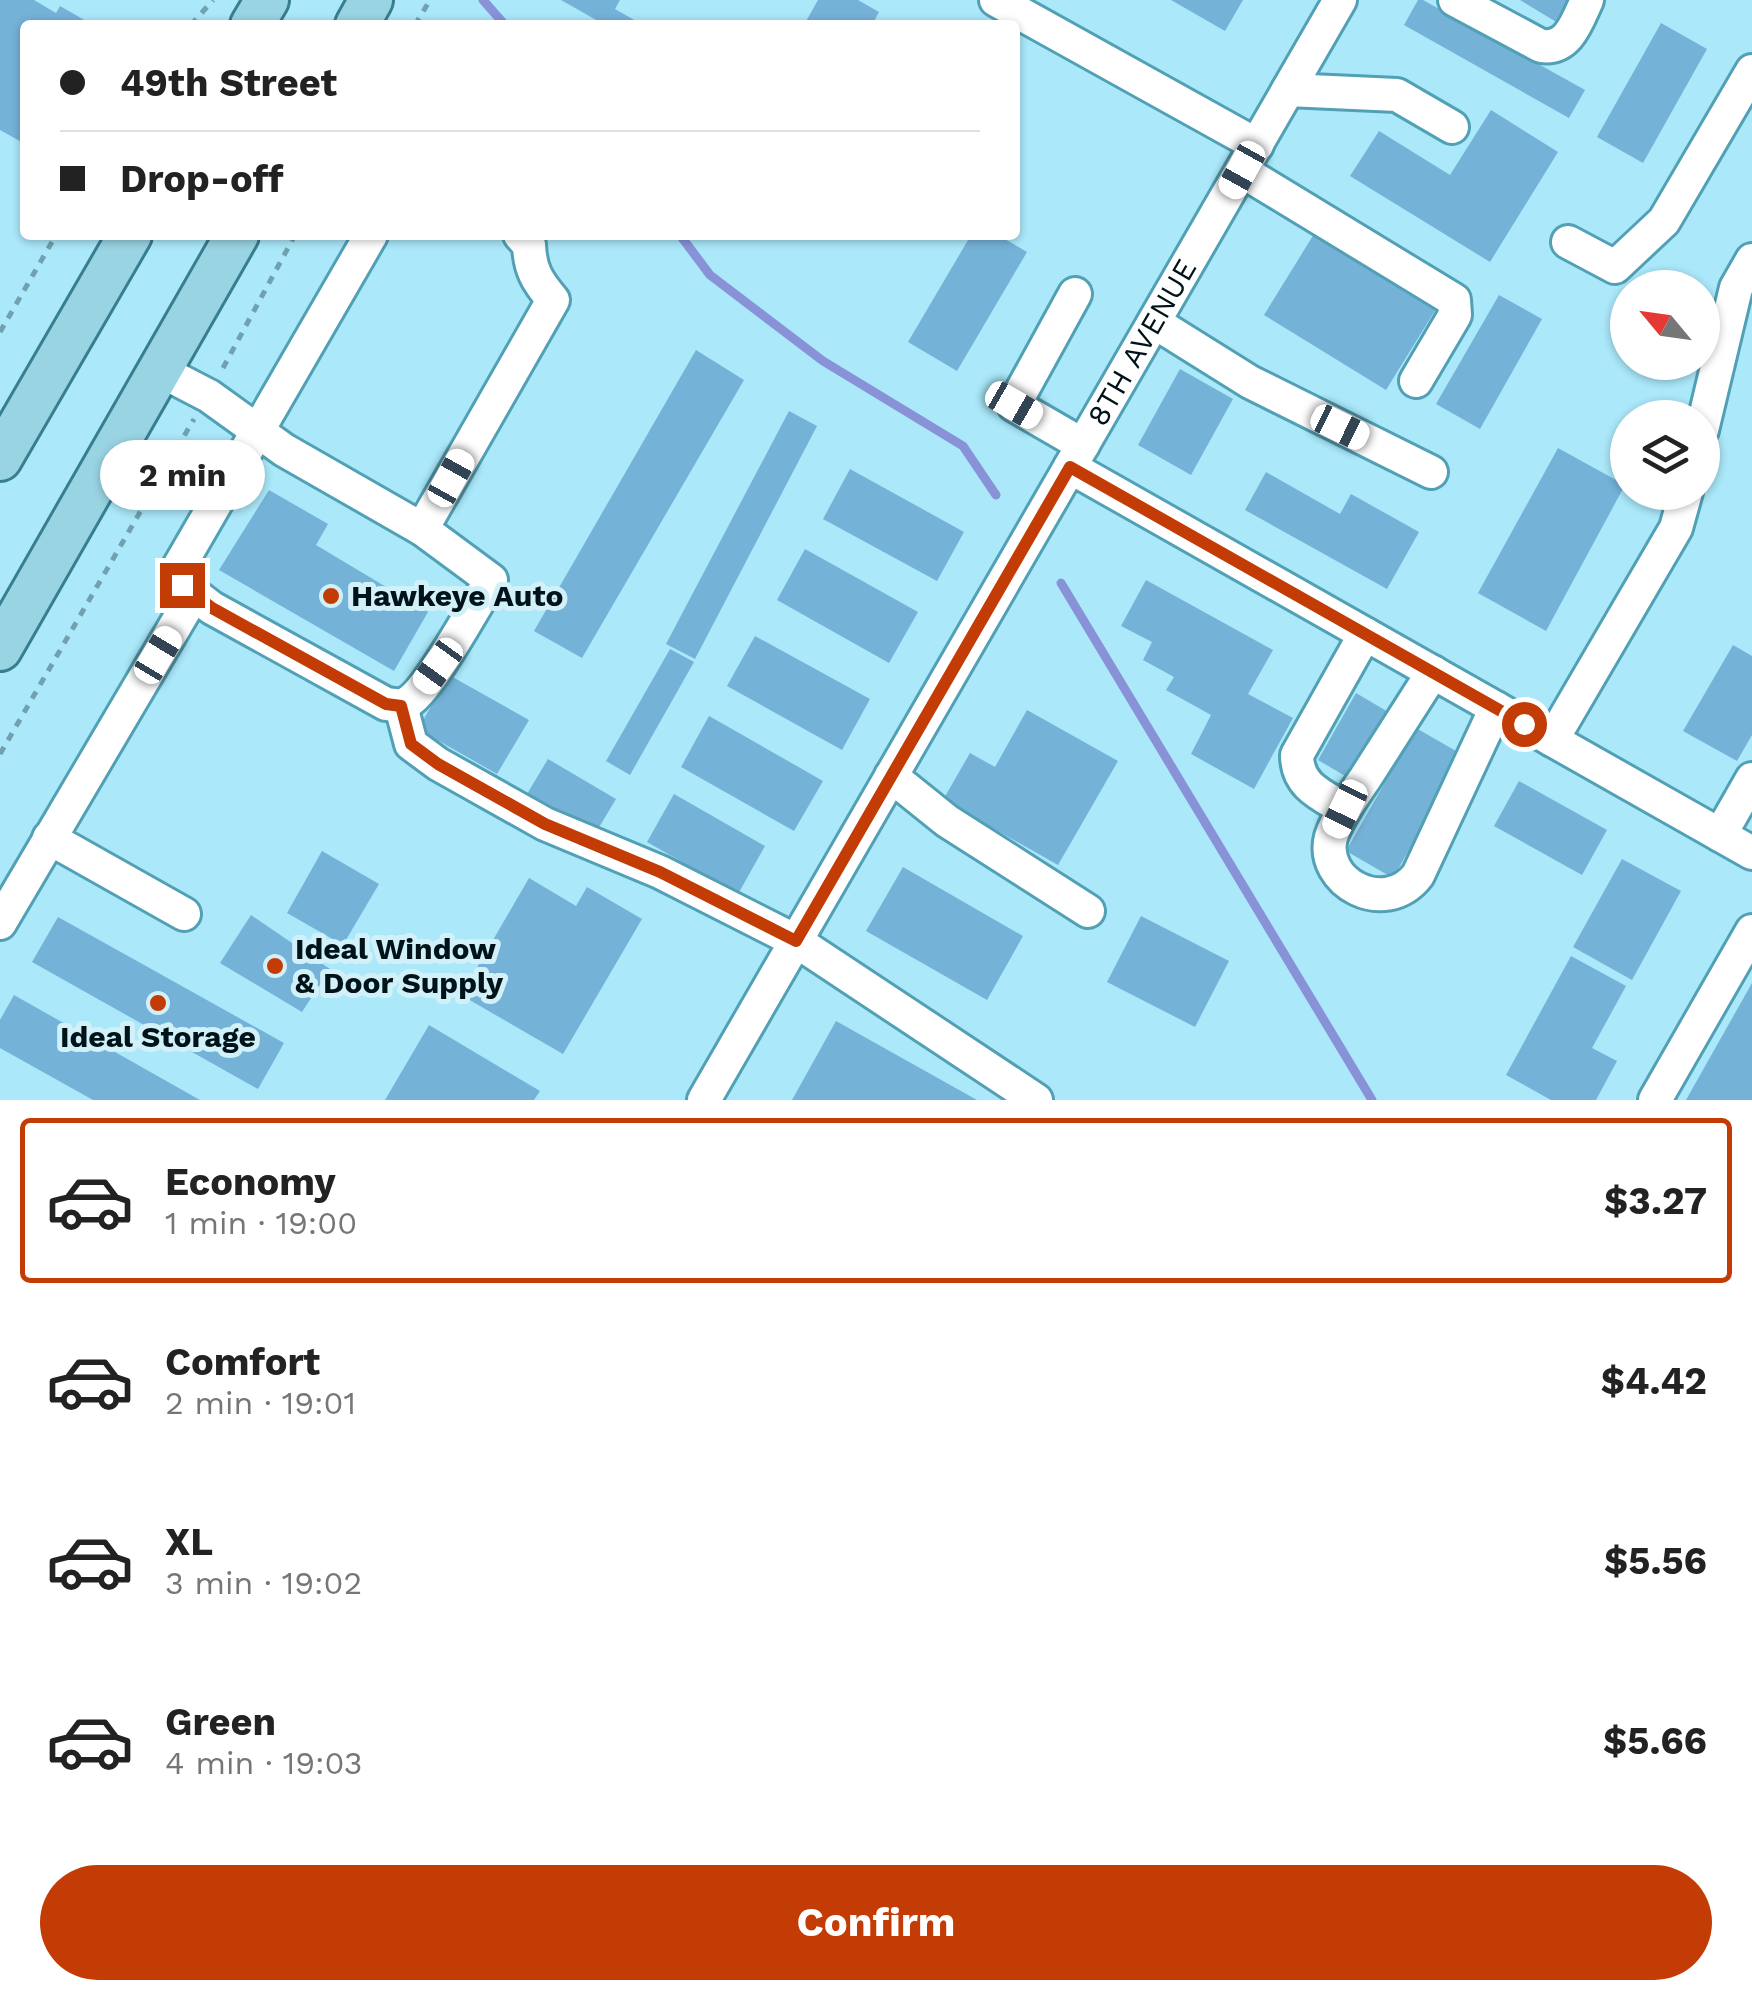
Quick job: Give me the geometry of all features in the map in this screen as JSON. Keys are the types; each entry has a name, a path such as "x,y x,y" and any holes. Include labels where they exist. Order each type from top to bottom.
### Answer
{"main road":[{"path":"0,459 127,240"},
{"path":"0,649 234,240"}],"street":[{"path":"996,0 1249,158 1454,300 1454,315 1416,380"},
{"name":"8TH AVENUE","path":"704,1100 1340,0"},
{"path":"1455,0 1541,46 1552,48 1571,33 1588,0"},
{"path":"1568,242 1615,266 1664,221 1752,71"},
{"path":"1288,90 1396,95 1452,128"},
{"path":"160,370 208,396 257,431 284,450 422,529 491,580 438,666 416,696 401,706 386,704 212,608 182,585 177,570 257,431 368,240"},
{"path":"422,529 554,300 536,280 524,240"},
{"path":"1709,400 1736,288 1752,260"},
{"path":"1075,294 1014,405 1077,456 1365,634 1752,853"},
{"path":"1154,322 1250,382 1431,472"},
{"path":"1552,740 1676,528 1681,510"},
{"path":"0,924 194,594"},
{"path":"1345,809 1303,782 1297,769 1297,755 1365,634"},
{"path":"1433,672 1345,809 1331,838 1333,863 1340,876 1364,891 1385,896 1398,894 1418,875 1496,708"},
{"path":"401,706 411,744 438,764 545,824 660,872 796,941 1036,1100"},
{"path":"892,776 947,822 1088,911"},
{"path":"1720,834 1752,778"},
{"path":"49,838 184,914"},
{"path":"1655,1100 1752,932"}],"path":[{"path":"195,20 212,0"},
{"path":"0,332 53,240"},
{"path":"222,371 292,240"},
{"path":"0,754 197,414"}],"building":[{"path":"0,0 34,0 56,13 60,6 84,20 20,20 20,141 0,130"},
{"path":"561,0 620,0 615,9 634,20 596,20"},
{"path":"818,0 858,0 879,12 875,20 807,20"},
{"path":"1171,0 1243,0 1225,31"},
{"path":"1418,0 1585,90 1569,118 1404,25"},
{"path":"1520,0 1571,0 1558,23"},
{"path":"1661,23 1707,49 1643,163 1597,137"},
{"path":"1491,110 1558,152 1490,262 1350,176 1379,131 1450,175"},
{"path":"1314,234 1436,309 1386,390 1264,315"},
{"path":"968,240 1007,240 1027,252 957,371 908,342"},
{"path":"1499,295 1542,319 1480,429 1436,404"},
{"path":"696,350 744,380 582,658 534,631"},
{"path":"1180,369 1233,399 1191,475 1138,445"},
{"path":"789,411 817,426 695,659 666,644"},
{"path":"1558,448 1610,477 1611,510 1546,631 1478,593"},
{"path":"850,469 964,532 937,581 823,519"},
{"path":"1266,472 1340,514 1351,494 1419,532 1387,589 1245,510"},
{"name":"Hawkeye Auto","path":"269,490 328,524 316,545 428,612 394,671 219,570"},
{"path":"805,549 918,612 889,663 777,600"},
{"path":"1146,580 1273,650 1248,694 1293,718 1254,789 1191,754 1211,715 1166,690 1174,677 1143,660 1152,642 1121,626"},
{"path":"755,636 870,699 842,750 727,686"},
{"path":"1733,645 1752,656 1752,735 1737,761 1683,731"},
{"path":"670,649 694,662 630,775 606,761"},
{"path":"449,675 529,720 497,774 418,729"},
{"path":"1356,693 1390,713 1352,780 1318,760"},
{"path":"1027,710 1118,761 1058,865 943,800 970,753 995,767"},
{"path":"709,716 823,781 794,831 681,767"},
{"path":"1416,728 1463,755 1393,878 1346,851"},
{"path":"548,759 616,799 595,834 527,794"},
{"path":"1519,781 1607,830 1582,875 1494,826"},
{"path":"674,794 765,846 738,894 647,842"},
{"path":"322,851 379,884 343,945 287,913"},
{"path":"1622,859 1681,891 1632,980 1573,947"},
{"path":"903,867 1023,936 987,1000 866,931"},
{"path":"529,878 576,906 587,887 642,919 563,1054 461,995"},
{"name":"Ideal Window & Door Supply","path":"251,915 330,969 302,1012 220,963"},
{"path":"1141,916 1229,961 1195,1027 1107,982"},
{"name":"Ideal Storage","path":"58,917 284,1043 258,1089 32,962"},
{"path":"1571,956 1626,986 1592,1048 1617,1061 1596,1100 1551,1100 1506,1075"},
{"path":"1752,983 1752,1100 1686,1100"},
{"name":"Ideal Storage","path":"14,995 200,1100 93,1100 0,1048 0,1020"},
{"path":"836,1021 977,1100 792,1100"},
{"path":"429,1025 540,1091 534,1100 385,1100"}],"waterway":[{"path":"483,0 501,20"},
{"path":"684,240 710,275 823,361 963,446 996,495"},
{"path":"1061,583 1372,1100"}],"place":[{"name":"Hawkeye Auto","path":"331,596"},
{"name":"Ideal Window & Door Supply","path":"275,966"},
{"name":"Ideal Storage","path":"158,1003"}],"route":[{"path":"182,585 212,608 386,704 401,706 411,744 438,764 545,824 660,872 796,941 1070,467 1524,724"}]}
